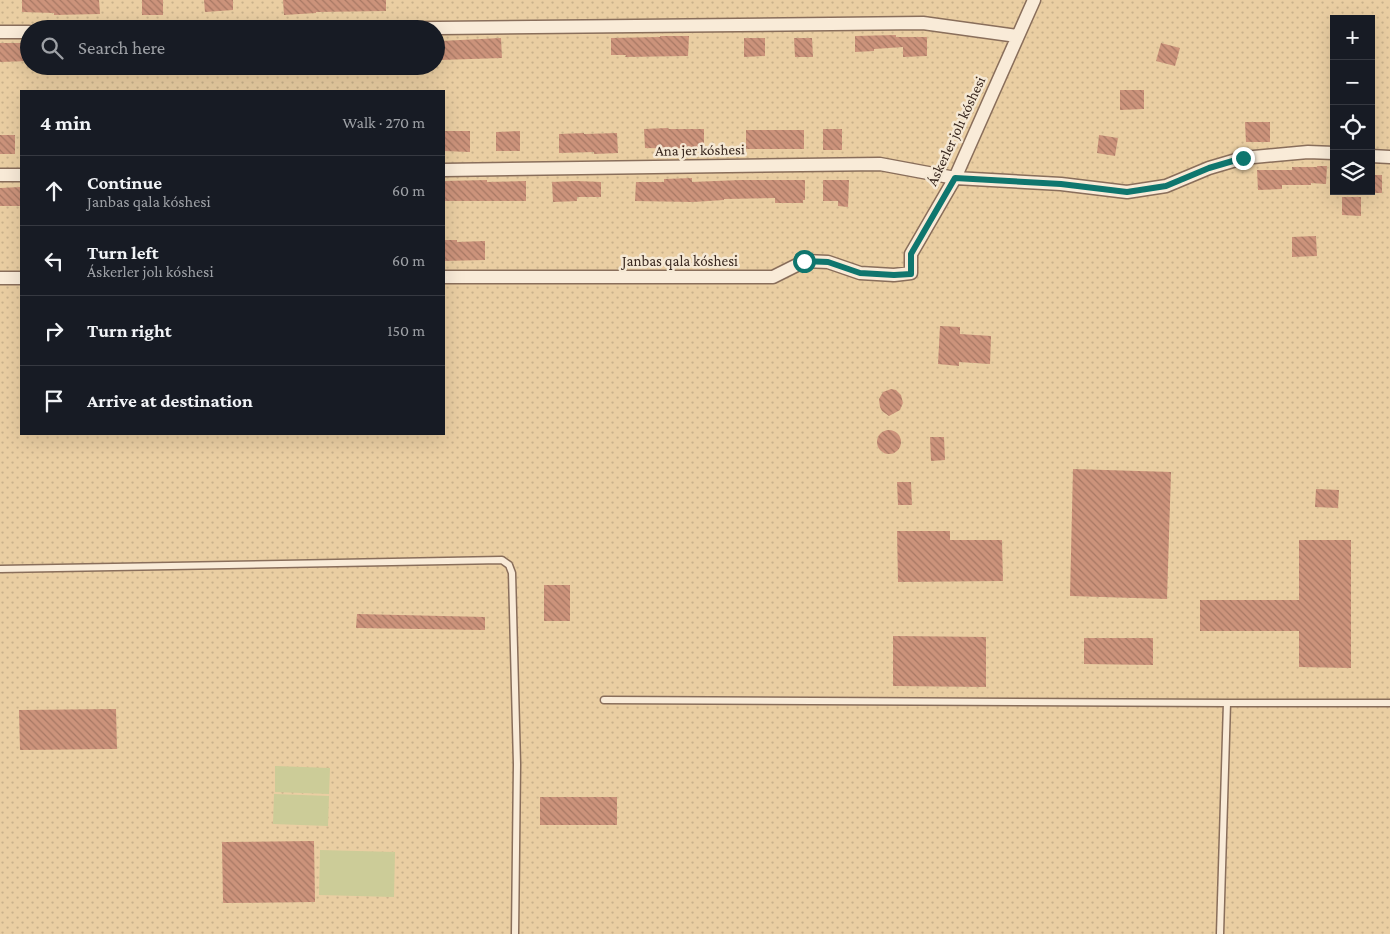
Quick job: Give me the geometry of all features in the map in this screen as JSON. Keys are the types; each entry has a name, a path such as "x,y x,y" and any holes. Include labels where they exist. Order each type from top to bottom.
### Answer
{"street":[{"name":"Áskerler jolı kóshesi","path":"911,274 911,254 955,178 1034,0"},
{"path":"445,28 924,23 1017,36"},
{"path":"0,32 20,32"},
{"name":"Ana jer kóshesi","path":"445,170 880,164 955,178 1061,184 1127,192 1166,186 1209,168 1243,158 1308,152 1330,153"},
{"path":"1375,156 1390,157"},
{"path":"0,175 20,175"},
{"name":"Janbas qala kóshesi","path":"445,278 773,277 804,261 828,262 860,273 911,274"},
{"path":"0,278 20,278"}],"lane":[{"path":"0,569 502,560 509,565 512,573 517,764 514,934"},
{"path":"604,700 1390,702"},
{"path":"1220,934 1227,703"}],"sand":[{"path":"0,0 1390,0 1390,934 0,934"}],"green space":[{"path":"275,766 330,768 329,794 275,792"},
{"path":"274,794 329,796 328,826 273,824"},
{"path":"320,850 395,852 394,897 319,895"}],"building":[{"path":"22,0 99,0 100,14 54,15 54,13 22,12"},
{"path":"142,0 163,0 163,15 142,15"},
{"path":"204,0 233,0 233,10 205,12"},
{"path":"283,0 386,0 386,11 316,12 284,15"},
{"path":"896,35 896,37 927,37 927,56 903,57 903,47 855,52 855,36"},
{"path":"689,36 688,56 625,57 626,55 611,55 611,38"},
{"path":"501,38 502,58 445,60 445,41"},
{"path":"744,38 765,38 765,56 744,57"},
{"path":"794,38 812,38 813,57 795,57"},
{"path":"0,43 20,43 20,61 0,62"},
{"path":"1161,43 1180,48 1175,66 1156,61"},
{"path":"1120,90 1144,90 1144,109 1120,110"},
{"path":"1245,122 1270,122 1270,142 1246,142"},
{"path":"644,129 704,129 704,149 645,148"},
{"path":"823,129 842,129 842,150 823,150"},
{"path":"746,130 804,130 804,149 746,149"},
{"path":"445,131 470,131 470,152 445,151"},
{"path":"520,131 520,151 496,151 496,132"},
{"path":"617,133 618,153 559,153 559,134"},
{"path":"0,135 15,135 15,154 0,154"},
{"path":"1099,135 1118,138 1115,156 1097,153"},
{"path":"1327,166 1326,184 1282,185 1282,189 1258,190 1257,170 1292,170 1292,167"},
{"path":"1375,175 1382,175 1382,193 1375,193"},
{"path":"692,178 692,182 805,180 805,200 803,200 803,203 775,203 775,198 693,202 635,201 636,182 664,182 664,179"},
{"path":"823,180 849,180 848,207 838,206 838,201 823,201"},
{"path":"445,181 526,181 526,201 445,201"},
{"path":"552,182 601,182 601,197 577,197 577,201 553,202"},
{"path":"20,187 20,206 0,206 0,188"},
{"path":"1342,197 1361,197 1361,216 1342,215"},
{"path":"1316,236 1317,256 1292,257 1292,237"},
{"path":"445,240 457,240 457,242 485,241 485,260 445,261"},
{"path":"940,326 960,327 960,334 991,336 990,364 959,362 959,366 938,364"},
{"path":"891,389 896,390 901,395 903,403 900,410 889,416 882,411 879,399 883,392"},
{"path":"889,430 894,431 900,437 900,447 894,453 889,454 884,453 878,447 877,442 878,437 884,431"},
{"path":"930,437 944,437 945,460 931,461"},
{"path":"1073,469 1171,472 1167,599 1070,596"},
{"path":"897,482 911,482 912,505 898,505"},
{"path":"1316,489 1339,490 1338,508 1315,507"},
{"path":"897,531 950,531 950,540 1002,540 1003,581 898,582"},
{"path":"1299,540 1351,540 1351,668 1299,667 1299,631 1200,631 1200,600 1299,600"},
{"path":"544,585 570,585 570,621 544,621"},
{"path":"357,614 485,617 485,630 356,628"},
{"path":"893,636 986,637 986,687 893,686"},
{"path":"1084,638 1153,638 1153,665 1084,664"},
{"path":"116,709 117,749 20,750 19,710"},
{"path":"540,797 617,797 617,825 540,825"},
{"path":"314,841 315,902 223,903 222,842"}],"route":[{"path":"804,261 828,262 860,273 911,274 911,254 955,178 1061,184 1127,192 1166,186 1209,168 1243,158"}]}
